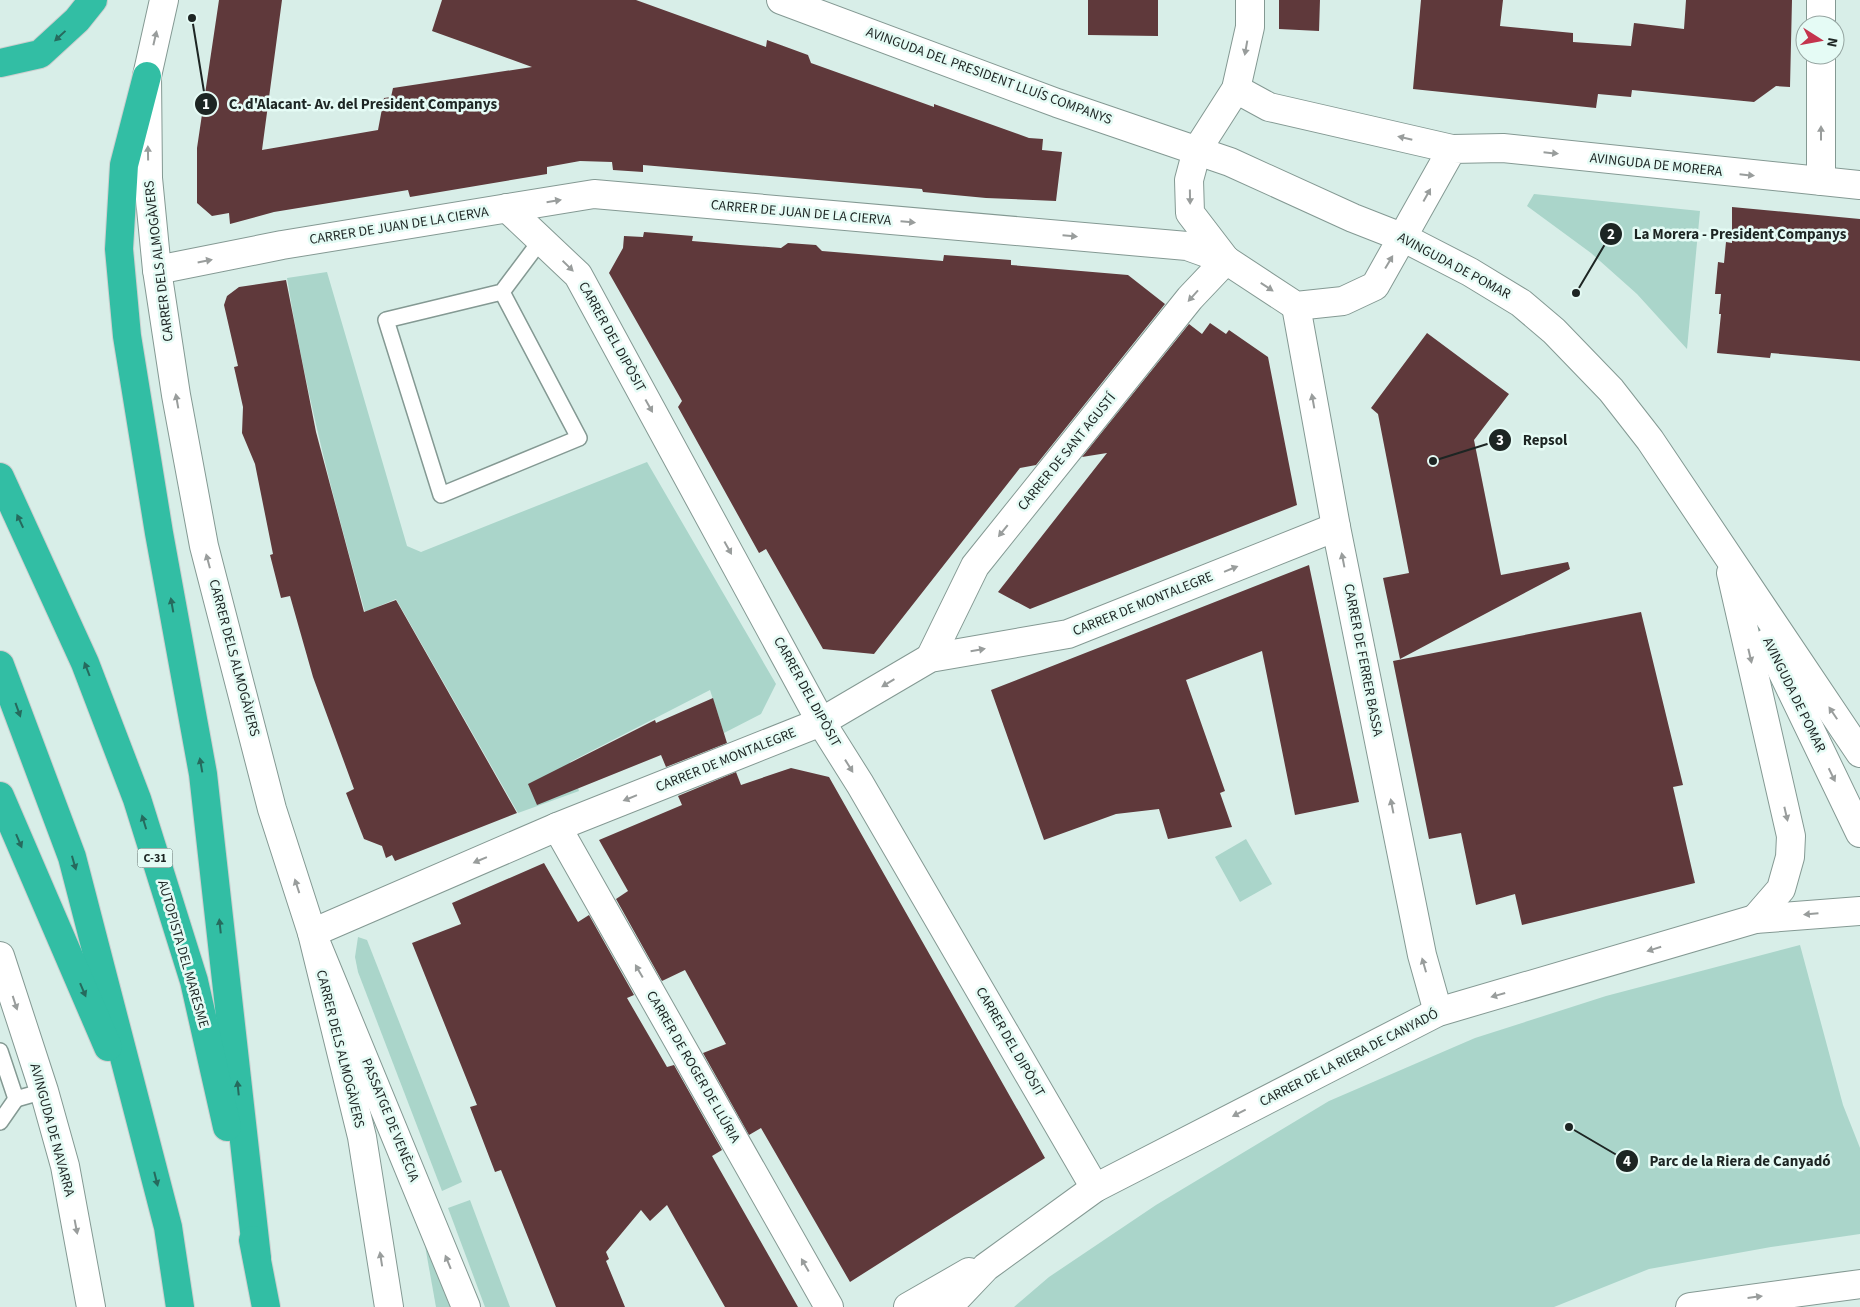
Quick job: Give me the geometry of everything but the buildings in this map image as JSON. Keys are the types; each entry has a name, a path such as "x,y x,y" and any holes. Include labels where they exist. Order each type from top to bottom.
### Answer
{"highway":[{"path":"0,63 40,54 77,20 93,0"},
{"path":"147,76 124,165 120,259 127,336 158,533 203,774 257,1258"},
{"name":"AUTOPISTA DEL MARESME","path":"0,477 85,663 137,798 194,981 257,1258 266,1307"},
{"path":"0,665 72,857 168,1227 180,1307"},
{"path":"0,796 144,1132"}],"street":[{"name":"CARRER DELS ALMOGÀVERS","path":"164,0 147,76 148,178 157,270 176,395 204,546 272,810 312,933 362,1137 389,1307"},
{"name":"AVINGUDA DEL PRESIDENT LLUÍS COMPANYS","path":"781,0 1058,103 1197,150"},
{"path":"1226,260 1190,213 1189,180 1197,150 1236,89 1244,62 1250,27 1250,0"},
{"path":"1821,0 1821,15"},
{"path":"1820,182 1821,65"},
{"name":"AVINGUDA DE MORERA","path":"1236,89 1269,106 1452,149 1503,148 1860,185"},
{"path":"1296,306 1343,302 1375,286 1404,238 1452,149"},
{"name":"AVINGUDA DE POMAR","path":"1197,150 1230,162 1354,218 1404,238 1470,272 1521,303 1554,332 1611,390 1650,440 1860,753"},
{"name":"CARRER DE JUAN DE LA CIERVA","path":"157,270 282,245 594,194 1187,246 1226,260 1296,306"},
{"name":"CARRER DEL DIPÒSIT","path":"507,208 578,276 822,722 1095,1188"},
{"name":"CARRER DE SANT AGUSTÍ","path":"930,658 975,566 1190,298 1226,260"},
{"name":"CARRER DE FERRER BASSA","path":"1296,306 1336,527 1422,955 1438,1012"},
{"name":"CARRER DE MONTALEGRE","path":"312,933 557,826 822,722 930,658 1068,634 1336,527"},
{"path":"1728,557 1791,836 1790,857 1781,890 1754,919"},
{"name":"AVINGUDA DE POMAR","path":"1728,557 1860,833"},
{"name":"CARRER DE ROGER DE LLÚRIA","path":"557,826 829,1307"},
{"name":"CARRER DE LA RIERA DE CANYADÓ","path":"948,1307 986,1267 1095,1188 1438,1012 1754,919 1860,911"},
{"name":"PASSATGE DE VENÈCIA","path":"312,933 466,1307"},
{"name":"AVINGUDA DE NAVARRA","path":"0,956 44,1091 65,1166 92,1307"},
{"path":"908,1307 1024,1240"},
{"path":"1690,1307 1860,1284"}],"lane":[{"path":"502,292 579,438 441,495 386,320 502,292 541,240"},
{"path":"0,1050 16,1099"},
{"path":"0,1122 16,1099 44,1091"}],"green space":[{"path":"1534,194 1700,211 1687,349 1637,294 1591,253 1527,206"},
{"path":"327,272 407,546 421,552 647,462 776,684 761,714 724,733 710,690 570,762 579,791 518,813 396,599 365,612 321,446 302,362 287,278"},
{"path":"1246,839 1272,884 1240,902 1215,857"},
{"path":"358,937 367,940 462,1182 442,1191 358,972 355,957"},
{"path":"1800,945 1843,1105 1860,1148 1860,1234 1771,1247 1649,1269 1554,1307 1014,1307 1049,1277 1156,1205 1329,1101 1475,1038 1606,996"},
{"path":"470,1200 510,1307 485,1307 448,1208"},
{"path":"424,1240 450,1307 436,1307"}],"place":[{"name":"C. d'Alacant- Av. del President Companys","path":"192,18"},
{"name":"La Morera - President Companys","path":"1576,293"},
{"name":"Repsol","path":"1433,461"},
{"name":"Parc de la Riera de Canyadó","path":"1569,1127"}]}
